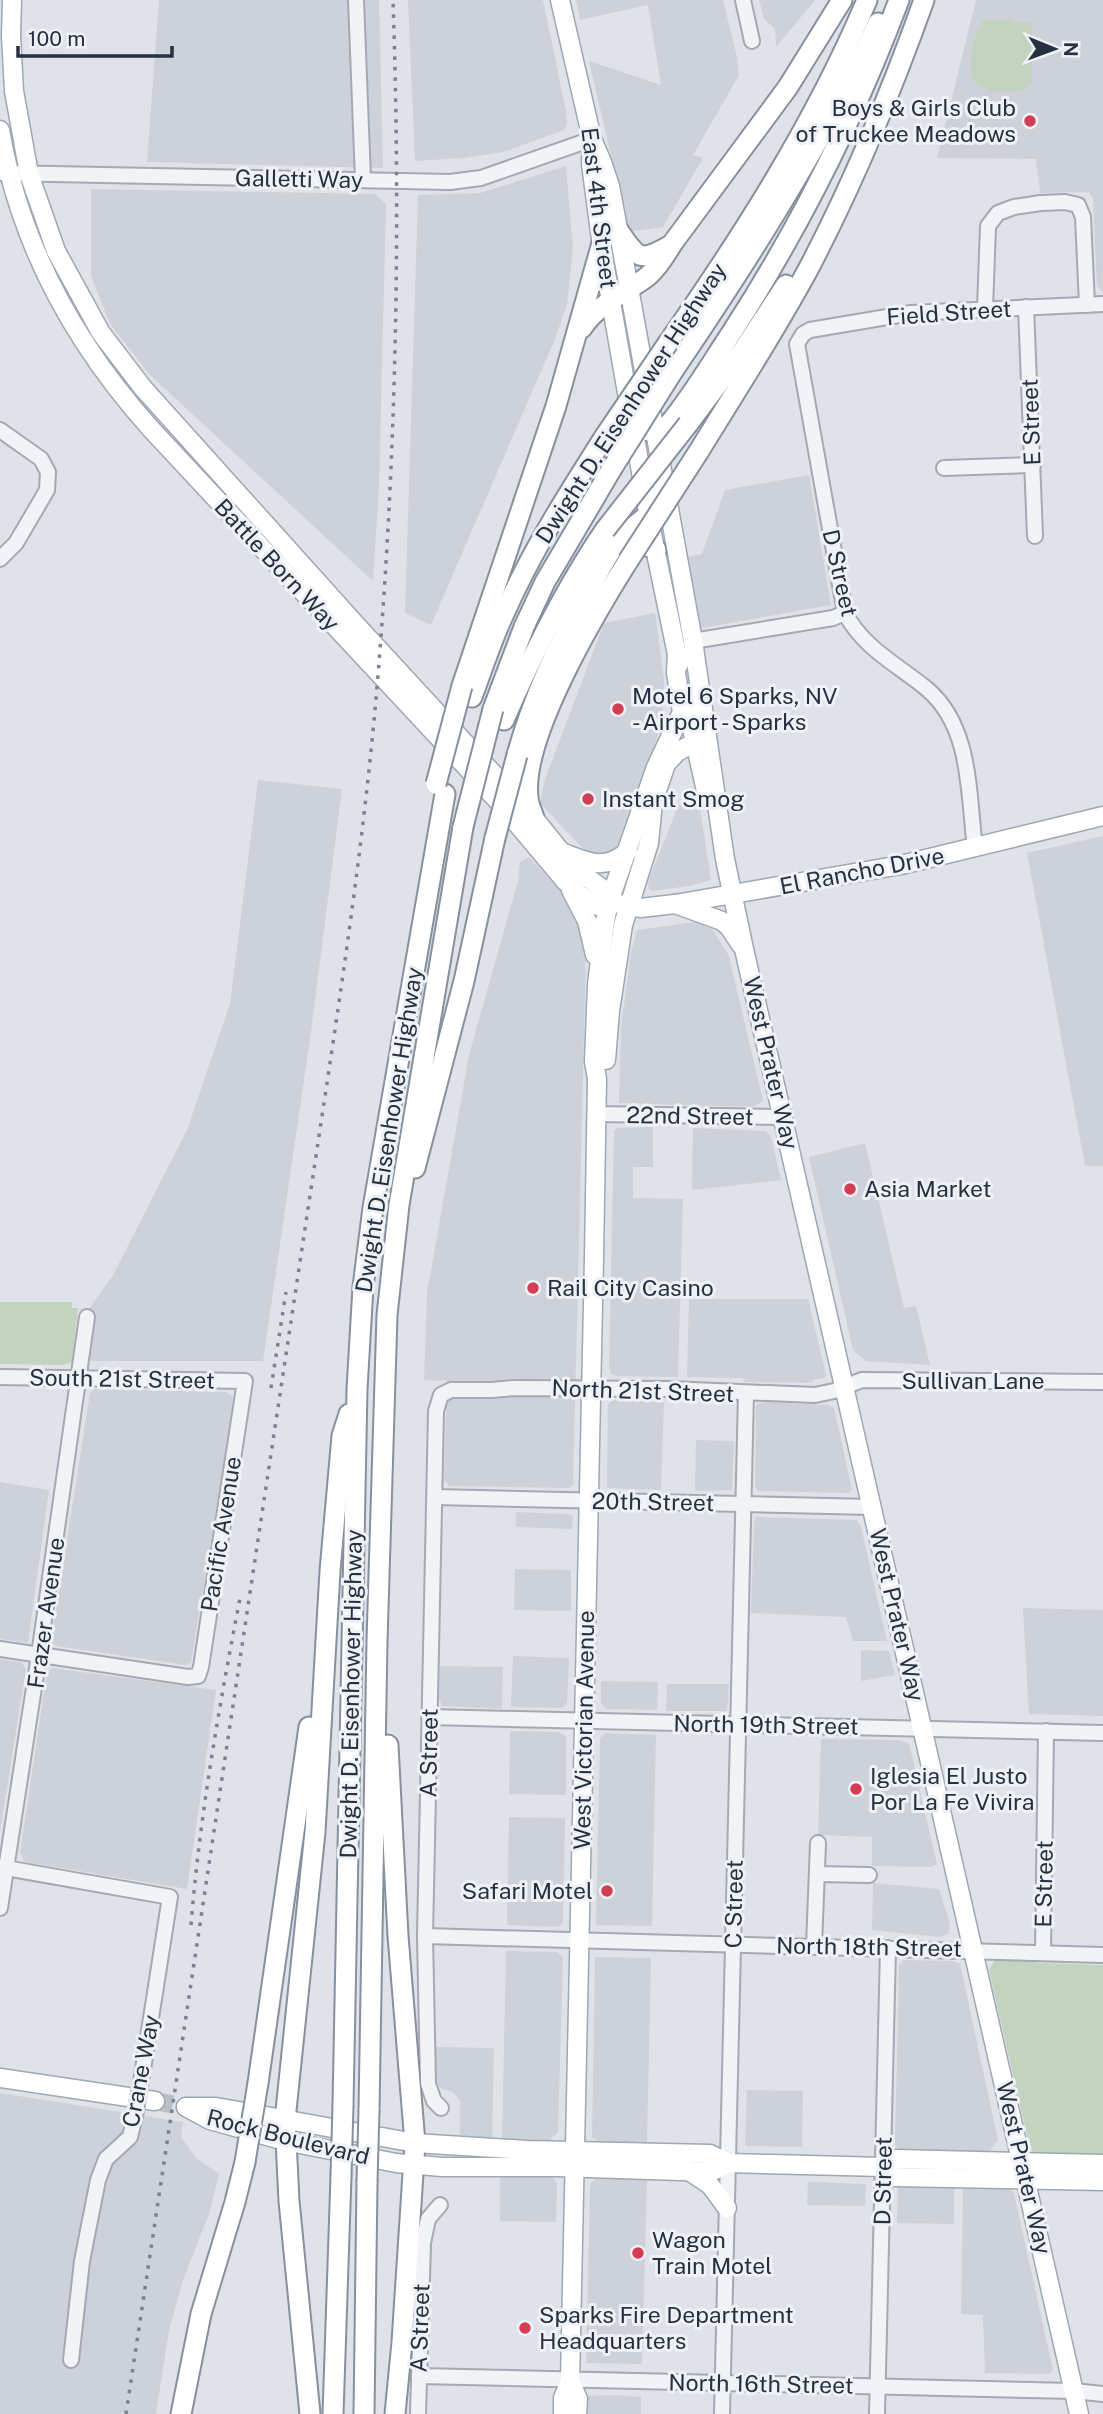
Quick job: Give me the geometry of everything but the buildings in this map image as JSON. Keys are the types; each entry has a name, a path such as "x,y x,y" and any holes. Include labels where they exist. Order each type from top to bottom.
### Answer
{"highway":[{"path":"577,335 595,312 651,273 788,87 842,0"},
{"name":"Dwight D. Eisenhower Highway","path":"333,2414 343,2105 357,1389 363,1287 373,1208 425,901 440,789 467,691 525,570 553,519 605,436 764,200 805,130 867,0"},
{"name":"Dwight D. Eisenhower Highway","path":"364,2414 384,1361 400,1205 463,827 476,773 498,715 524,627 545,582 611,470 813,153 888,0"},
{"path":"632,418 643,430 655,431 663,428 676,416 786,246 849,123 899,0"},
{"path":"534,818 528,798 528,779 536,744 578,645 780,321 810,266 851,183 924,0"},
{"path":"498,715 567,589 605,530 744,349 785,287 887,96"},
{"path":"618,230 631,249 643,256 655,255 672,244"},
{"path":"467,691 577,335 602,243"},
{"path":"400,1205 419,1159 464,981 495,838 534,703 552,659 600,571 618,541 649,516 661,498 664,484"},
{"path":"600,571 627,544 642,543 656,550"},
{"path":"310,2414 285,2120 315,1832 324,1655 342,1436 357,1389"},
{"path":"377,1641 387,1707 395,1894 415,2143 395,2414"},
{"path":"181,2414 201,2314 245,2162 302,1788 314,1681 324,1655"}],"main road":[{"name":"Battle Born Way","path":"12,0 10,36 14,91 29,174 62,262 96,326 123,363 358,627 534,818 574,868 603,889 618,904"},
{"name":"East 4th Street","path":"560,0 592,139 591,163 602,243 632,418"},
{"name":"Battle Born Way","path":"0,130 5,173 46,278 73,327 104,372 145,422 498,801 566,882 580,895 598,905 618,904"},
{"name":"West Prater Way","path":"592,139 603,162 629,288 693,642 718,816 744,949 1079,2414"},
{"name":"West Prater Way","path":"632,418 694,743 708,798 718,816"},
{"name":"West Victorian Avenue","path":"597,1079 606,1062 618,904 628,850 656,767 682,712 676,673 677,652"},
{"path":"694,743 703,706"},
{"name":"West Victorian Avenue","path":"563,2414 564,2394 570,2381 598,965 618,904 649,843 653,802 666,764 677,752 694,743"},
{"name":"El Rancho Drive","path":"618,904 640,908 675,904 874,871 1103,816"},
{"path":"562,853 598,864 618,860 628,850"},
{"path":"566,882 587,921 598,965"},
{"path":"675,904 722,921 744,949"},
{"path":"0,2078 155,2101"},
{"name":"Rock Boulevard","path":"728,2163 718,2170 690,2171 575,2159 508,2150 415,2143 216,2107 186,2107 210,2120 285,2141 414,2165 575,2159 710,2154 728,2163 883,2167 896,2159 1103,2164"},
{"name":"Rock Boulevard","path":"883,2167 895,2177 1103,2180"},
{"path":"690,2171 708,2183 727,2208"},
{"name":"West Victorian Avenue","path":"570,2381 578,2399 577,2414"}],"street":[{"path":"356,0 363,180"},
{"path":"743,0 752,41"},
{"name":"Galletti Way","path":"5,173 450,182 481,178 592,139"},
{"path":"985,309 988,226 998,213 1014,207 1041,203 1072,202 1079,207 1083,217 1087,304"},
{"name":"Field Street","path":"799,338 810,330 904,314 1103,304"},
{"name":"E Street","path":"1026,307 1035,536"},
{"name":"D Street","path":"799,338 799,359 845,613 858,635 927,689 951,717 964,758 975,848"},
{"path":"0,430 41,459 48,472 47,490 16,543 0,559"},
{"path":"943,468 1033,465"},
{"path":"693,642 824,620 845,613"},
{"name":"22nd Street","path":"596,1114 784,1117"},
{"name":"Frazer Avenue","path":"0,1908 3,1867 39,1655 87,1317"},
{"name":"South 21st Street","path":"0,1377 245,1381"},
{"name":"Sullivan Lane","path":"844,1385 862,1380 1103,1382"},
{"name":"Pacific Avenue","path":"39,1655 188,1677 198,1676 245,1381"},
{"name":"North 21st Street","path":"441,1395 451,1390 591,1388 815,1395 834,1391 844,1385"},
{"name":"C Street","path":"722,2414 746,1393"},
{"name":"A Street","path":"441,1395 436,1411 425,1936 428,2084 434,2101 441,2108"},
{"name":"20th Street","path":"435,1497 872,1507"},
{"path":"0,1649 39,1655"},
{"name":"North 19th Street","path":"429,1717 1103,1733"},
{"name":"E Street","path":"1043,1953 1046,1731"},
{"path":"814,1946 818,1843"},
{"name":"Crane Way","path":"3,1867 170,1897 135,2116 130,2137 106,2159 98,2180 82,2261 71,2360"},
{"path":"817,1874 869,1875"},
{"name":"North 18th Street","path":"425,1936 1103,1955"},
{"name":"D Street","path":"877,2414 888,1948"},
{"name":"A Street","path":"418,2414 425,2229 433,2212 440,2205"},
{"name":"North 16th Street","path":"419,2376 1074,2391 1103,2394"}],"shaded area":[{"path":"159,0 379,0 383,168 147,162"},
{"path":"408,0 543,0 566,111 567,124 564,130 503,152 465,158 415,161"},
{"path":"576,0 723,0 739,75 693,155 703,158 663,227 629,232 589,61 661,85 648,5 580,20"},
{"path":"759,0 815,0 776,47 775,29 764,19"},
{"path":"976,0 1103,0 1103,293 1097,285 1093,198 1089,192 1040,193 1036,159 937,158"},
{"path":"566,166 573,248 567,305 555,339 431,625 405,613 418,195 480,193"},
{"path":"91,189 375,194 386,204 379,486 373,581 150,375 110,324 91,276"},
{"path":"809,475 831,605 702,628 698,622 687,557 702,554 725,490"},
{"path":"655,613 664,680 663,706 656,742 616,849 607,856 589,855 540,803 545,779 604,623"},
{"path":"258,780 342,789 310,1039 263,1361 78,1361 89,1309 113,1275 187,1130 230,1004"},
{"path":"686,800 695,802 700,808 711,880 690,886 651,891 648,887 649,879 678,806"},
{"path":"1103,836 1103,1166 1085,1166 1027,853"},
{"path":"529,857 564,895 580,924 586,953 573,1485 569,1488 449,1486 444,1479 447,1381 424,1380 427,1293 469,1055 518,881 520,862"},
{"path":"695,922 713,930 729,956 763,1101 753,1107 619,1103 621,1028 631,952 637,930"},
{"path":"653,1127 653,1167 633,1167 633,1198 683,1199 678,1377 617,1376 611,1374 609,1367 614,1131 617,1128"},
{"path":"693,1128 766,1131 771,1137 781,1180 692,1190"},
{"path":"865,1143 904,1308 916,1306 930,1365 866,1361 853,1350 809,1157"},
{"path":"689,1299 808,1299 826,1375 813,1380 812,1383 744,1382 743,1378 687,1377"},
{"path":"95,1389 226,1392 232,1396 234,1403 191,1662 186,1665 56,1646 51,1642 90,1393"},
{"path":"612,1400 664,1402 661,1490 607,1488 608,1405"},
{"path":"765,1402 828,1405 834,1408 852,1489 849,1493 757,1491 756,1407"},
{"path":"696,1440 734,1441 732,1490 695,1491"},
{"path":"0,1482 49,1490 28,1643 0,1639"},
{"path":"516,1512 569,1514 573,1516 572,1529 516,1527"},
{"path":"756,1517 857,1520 861,1527 887,1641 853,1641 846,1617 751,1613"},
{"path":"515,1569 571,1570 571,1611 514,1610"},
{"path":"1023,1608 1103,1610 1103,1716 1029,1714"},
{"path":"861,1650 889,1651 895,1675 861,1681"},
{"path":"513,1656 569,1658 567,1702 563,1708 511,1707"},
{"path":"0,1659 21,1662 26,1669 0,1831"},
{"path":"440,1666 503,1667 502,1709 442,1706 439,1698"},
{"path":"52,1668 216,1690 187,1889 25,1862 20,1853 47,1672"},
{"path":"601,1681 658,1682 657,1710 606,1709 601,1703"},
{"path":"667,1684 729,1684 727,1711 666,1711"},
{"path":"510,1731 559,1732 566,1736 566,1795 509,1794"},
{"path":"605,1733 656,1735 652,1926 596,1925 600,1738"},
{"path":"821,1739 898,1740 909,1743 937,1864 932,1867 872,1866 872,1837 818,1835"},
{"path":"509,1817 565,1818 563,1923 558,1927 507,1925"},
{"path":"873,1883 939,1889 950,1924 949,1933 940,1937 872,1930"},
{"path":"506,1951 557,1952 563,1957 558,2132 547,2143 502,2142"},
{"path":"595,1957 651,1958 647,2142 599,2142 592,2137"},
{"path":"903,1960 954,1961 960,1964 998,2140 989,2152 901,2150 895,2145 899,1965"},
{"path":"436,2047 494,2048 492,2141 460,2135 460,2101 453,2092 440,2088 436,2083"},
{"path":"747,2090 803,2091 802,2147 745,2146"},
{"path":"0,2093 183,2122 181,2137 195,2157 219,2174 210,2211 183,2280 169,2330 156,2414 0,2414"},
{"path":"500,2175 554,2178 557,2184 556,2222 500,2221"},
{"path":"597,2178 647,2179 642,2364 586,2363 590,2188"},
{"path":"808,2182 866,2184 865,2206 807,2205"},
{"path":"898,2185 954,2186 954,2224 897,2223"},
{"path":"963,2186 1007,2188 1014,2193 1053,2370 1050,2374 985,2373 983,2315 961,2314"},
{"path":"585,2396 641,2397 641,2414 585,2414"}],"green space":[{"path":"984,19 1032,23 1032,82 1024,90 993,93 974,82 972,50"},
{"path":"0,1302 72,1302 72,1308 78,1308 72,1362 62,1365 0,1364"},
{"path":"998,1955 1027,1955 1038,1963 1103,1965 1103,2156 1041,2155 1033,2152 989,1970"}],"tunnel":[{"path":"155,2101 186,2107"}],"railway":[{"path":"126,2414 335,1027 365,808 383,612 392,437 397,175 393,0"},
{"path":"271,1388 286,1292"},
{"path":"191,1925 212,1758 241,1593"}],"place":[{"name":"Boys & Girls Club of Truckee Meadows","path":"1030,121"},
{"name":"Motel 6 Sparks, NV - Airport - Sparks","path":"618,709"},
{"name":"Instant Smog","path":"588,799"},
{"name":"Asia Market","path":"850,1189"},
{"name":"Rail City Casino","path":"533,1288"},
{"name":"Iglesia El Justo Por La Fe Vivira","path":"856,1789"},
{"name":"Safari Motel","path":"607,1891"},
{"name":"Wagon Train Motel","path":"638,2253"},
{"name":"Sparks Fire Department Headquarters","path":"525,2328"}]}
